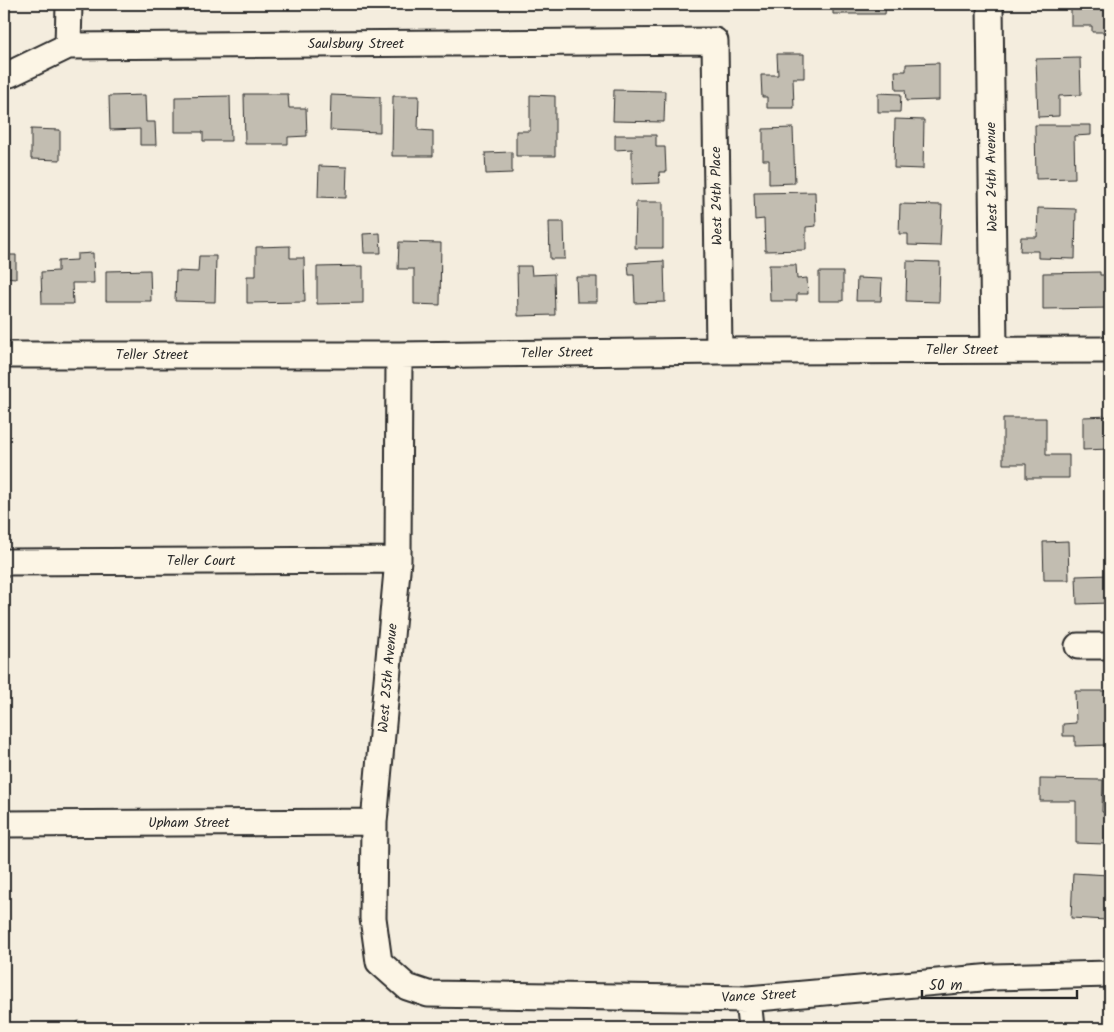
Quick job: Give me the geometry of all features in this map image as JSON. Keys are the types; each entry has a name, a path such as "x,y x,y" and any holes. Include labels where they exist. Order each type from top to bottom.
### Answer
{"street":[{"path":"68,46 69,4"},
{"name":"West 24th Avenue","path":"990,4 994,350"},
{"name":"Saulsbury Street","path":"4,74 10,74 68,46 715,42"},
{"name":"West 24th Place","path":"715,42 719,351"},
{"name":"Teller Street","path":"4,355 399,355 719,351 1110,350"},
{"name":"West 25th Avenue","path":"399,355 398,560 374,822 373,918 378,962 407,987"},
{"name":"Teller Court","path":"4,562 398,560"},
{"path":"1078,646 1110,646"},
{"name":"Upham Street","path":"4,824 374,822"},
{"name":"Vance Street","path":"407,987 428,994 748,999 993,977 1110,974"},
{"path":"748,999 751,1028"}],"shaded area":[{"path":"78,1021 133,1028 71,1028"}],"building":[{"path":"833,4 886,4 885,14 833,14"},
{"path":"1071,4 1110,4 1110,32 1092,32 1092,26 1071,26"},
{"path":"777,54 804,54 804,78 793,78 794,108 767,108 767,97 762,97 761,75 778,75"},
{"path":"1080,58 1081,95 1059,96 1059,116 1038,117 1036,59"},
{"path":"939,63 939,100 906,101 905,90 896,90 895,71 906,71 906,64"},
{"path":"614,90 665,91 664,122 613,121"},
{"path":"878,93 901,94 900,112 878,112"},
{"path":"244,94 288,94 289,108 306,108 307,136 288,137 288,144 245,144"},
{"path":"145,95 146,122 155,122 156,145 140,145 140,129 110,130 109,96"},
{"path":"331,95 380,97 380,132 330,130"},
{"path":"530,95 555,96 555,156 516,156 516,131 530,131"},
{"path":"230,96 231,141 203,141 203,132 175,132 175,97"},
{"path":"393,96 419,96 418,130 433,131 433,156 392,156"},
{"path":"895,119 924,120 923,169 894,168"},
{"path":"1035,125 1091,125 1091,135 1074,136 1075,178 1036,179"},
{"path":"793,128 795,183 769,184 769,160 763,160 763,129"},
{"path":"31,129 60,130 60,160 31,159"},
{"path":"615,135 656,135 656,147 665,147 666,172 659,172 660,183 632,184 632,149 615,150"},
{"path":"512,152 512,173 486,174 485,153"},
{"path":"319,166 347,167 346,198 318,197"},
{"path":"815,192 816,226 806,227 806,250 765,251 764,219 755,220 754,193"},
{"path":"636,202 663,202 663,248 635,248"},
{"path":"900,204 942,205 940,246 908,245 908,234 899,234"},
{"path":"1038,208 1076,209 1075,259 1038,258 1038,251 1020,251 1021,237 1037,237"},
{"path":"549,222 564,222 565,259 550,259"},
{"path":"380,233 381,253 364,253 363,234"},
{"path":"399,242 441,243 440,305 414,304 414,269 398,269"},
{"path":"290,246 290,258 304,258 305,302 247,303 247,276 256,276 256,247"},
{"path":"93,253 94,283 72,283 73,304 42,304 41,272 58,271 58,261 77,260 77,254"},
{"path":"4,255 16,255 16,278 4,277"},
{"path":"199,256 216,256 215,302 175,301 176,271 198,272"},
{"path":"664,261 665,302 635,303 634,275 629,275 628,263"},
{"path":"907,261 940,262 939,302 906,301"},
{"path":"769,265 796,265 797,279 807,278 808,294 797,294 797,301 770,301"},
{"path":"363,266 363,303 317,304 317,267"},
{"path":"517,266 531,266 532,275 554,274 555,315 518,316"},
{"path":"150,270 151,301 106,301 106,271"},
{"path":"819,272 843,272 843,301 819,301"},
{"path":"1100,272 1100,275 1110,275 1110,308 1043,309 1043,273"},
{"path":"576,277 597,277 597,302 577,302"},
{"path":"857,278 882,279 881,301 856,301"},
{"path":"1110,416 1110,449 1083,450 1083,417"},
{"path":"1003,418 1046,418 1046,455 1069,455 1069,478 1026,478 1026,464 1003,464"},
{"path":"1068,541 1069,580 1044,580 1043,542"},
{"path":"1110,575 1110,603 1077,604 1076,576"},
{"path":"1075,691 1106,691 1107,745 1075,746 1075,736 1063,736 1063,724 1076,723"},
{"path":"1040,779 1103,780 1102,812 1106,812 1105,844 1076,843 1076,801 1040,801"},
{"path":"1073,873 1109,875 1107,920 1071,918"}]}
